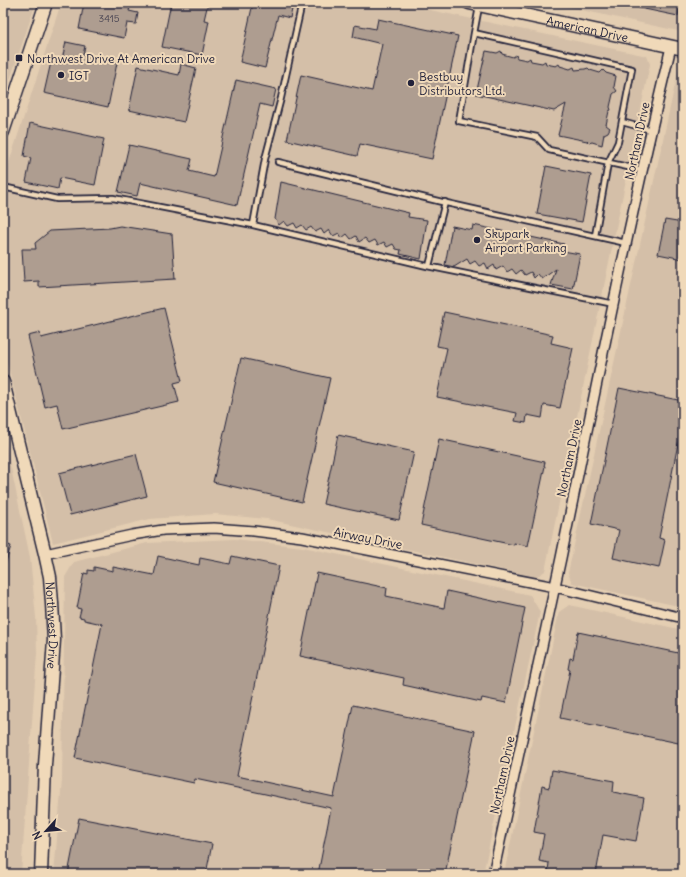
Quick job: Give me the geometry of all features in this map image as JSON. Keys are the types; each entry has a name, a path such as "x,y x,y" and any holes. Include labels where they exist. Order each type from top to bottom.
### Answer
{"street":[{"path":"3,132 46,3"},
{"name":"American Drive","path":"474,4 683,50"},
{"name":"Northam Drive","path":"493,874 555,587 626,243 671,47"},
{"name":"Northwest Drive","path":"3,382 45,554 52,603 54,640 40,874"},
{"name":"Airway Drive","path":"45,554 132,535 163,530 214,528 302,537 555,587 683,618"}],"lane":[{"path":"253,225 265,159 281,98 302,3"},
{"path":"474,4 474,33 459,121 537,137 549,150 642,170"},
{"path":"474,33 632,69 618,142 608,163 595,236"},
{"path":"622,122 651,130"},
{"path":"278,162 626,243"},
{"path":"3,187 57,198 113,198 253,225 429,266 614,304"},
{"path":"429,266 445,202"}],"shaded area":[{"path":"3,3 36,3 3,100"},
{"path":"61,3 397,3 647,56 650,64 545,571 536,577 267,519 215,514 150,519 53,543 3,346 3,181"},
{"path":"549,3 683,3 683,32"},
{"path":"683,69 683,607 572,583 568,573 678,71"},
{"path":"3,431 30,557 36,617 37,653 21,874 3,874"},
{"path":"235,539 303,547 530,595 540,612 483,874 54,874 62,780 65,577 74,562 147,543"},
{"path":"569,605 683,630 683,874 504,874 559,612"}],"building":[{"path":"84,3 131,3 129,11 138,13 136,24 127,23 124,38 79,29"},
{"path":"171,3 208,3 204,20 209,21 202,55 162,47"},
{"path":"253,3 286,3 293,5 290,18 278,15 265,68 240,62"},
{"path":"630,3 683,3 683,11 679,10 678,16 630,6"},
{"name":"Bestbuy Distributors Ltd.","path":"378,19 458,36 432,159 360,144 357,156 287,140 301,75 372,91 382,44 353,37 355,25 376,29"},
{"path":"66,42 85,46 83,55 117,63 108,107 44,93 51,62 61,64"},
{"path":"486,51 497,53 501,51 502,54 513,57 516,55 517,58 527,60 530,58 531,61 542,63 545,61 546,64 556,66 559,64 560,66 570,69 574,67 575,70 588,68 600,73 603,70 606,73 616,76 614,87 617,91 613,94 610,107 611,110 609,111 606,125 610,128 608,132 604,134 602,145 558,135 566,104 554,111 476,94"},
{"path":"181,64 196,68 184,122 129,110 138,66 179,75"},
{"path":"236,80 276,89 272,107 260,104 237,205 140,183 137,196 118,192 129,145 192,159 189,171 214,177"},
{"path":"30,123 104,139 95,185 60,178 58,189 26,182 31,158 24,156"},
{"path":"546,166 591,175 582,222 537,214"},
{"path":"281,182 409,213 408,217 427,220 421,259 400,254 401,250 396,249 393,244 387,247 384,242 378,245 375,240 369,243 365,238 359,242 356,236 351,239 347,234 342,238 339,233 333,236 329,230 324,234 321,229 315,232 311,227 306,230 302,225 297,228 294,223 288,226 284,221 279,225 275,219"},
{"path":"665,220 683,223 683,259 658,254"},
{"path":"473,225 564,244 563,251 580,254 573,289 551,285 556,269 542,279 538,274 534,278 531,272 525,275 521,270 516,274 512,269 507,272 503,266 496,270 494,265 488,269 485,263 479,266 475,261 470,264 467,259 454,267 445,265 452,226 472,230"},
{"path":"120,226 172,234 175,279 39,287 39,281 24,282 22,249 36,249 35,243 50,231 110,228"},
{"path":"164,308 182,381 174,383 179,402 63,429 57,404 45,407 28,336 40,333 41,338"},
{"path":"444,312 553,335 551,343 573,348 560,408 544,405 542,418 527,415 526,423 515,421 517,413 437,397 447,348 437,346"},
{"path":"241,358 330,378 302,502 213,482"},
{"path":"619,388 683,401 683,419 659,538 665,540 659,568 613,558 619,530 591,524"},
{"path":"338,435 414,452 399,520 323,504"},
{"path":"439,439 545,462 528,546 514,543 514,545 421,525"},
{"path":"136,454 147,496 70,515 59,473"},
{"path":"3,543 11,546 4,568 3,568"},
{"path":"158,556 199,565 200,558 230,564 232,556 279,566 237,776 334,797 353,705 475,731 445,874 318,874 331,808 195,779 194,783 75,758 102,624 84,620 84,618 79,617 81,609 77,608 84,573 88,574 88,570 94,571 94,567 113,571 113,567 154,575"},
{"path":"317,573 387,588 386,596 444,608 447,591 525,608 506,703 482,698 481,702 403,685 404,678 300,656"},
{"path":"578,632 683,654 683,744 560,718 570,670 568,669 570,658 573,659"},
{"path":"552,770 614,781 613,792 644,798 636,841 603,835 596,874 562,874 548,871 549,863 539,861 544,834 534,832 542,786 549,788"},
{"path":"79,818 212,844 206,874 68,874"}],"place":[{"name":"Northwest Drive At American Drive","path":"19,58"},
{"name":"IGT","path":"61,75"},
{"name":"Bestbuy Distributors Ltd.","path":"411,83"},
{"name":"Skypark Airport Parking","path":"477,240"}]}
